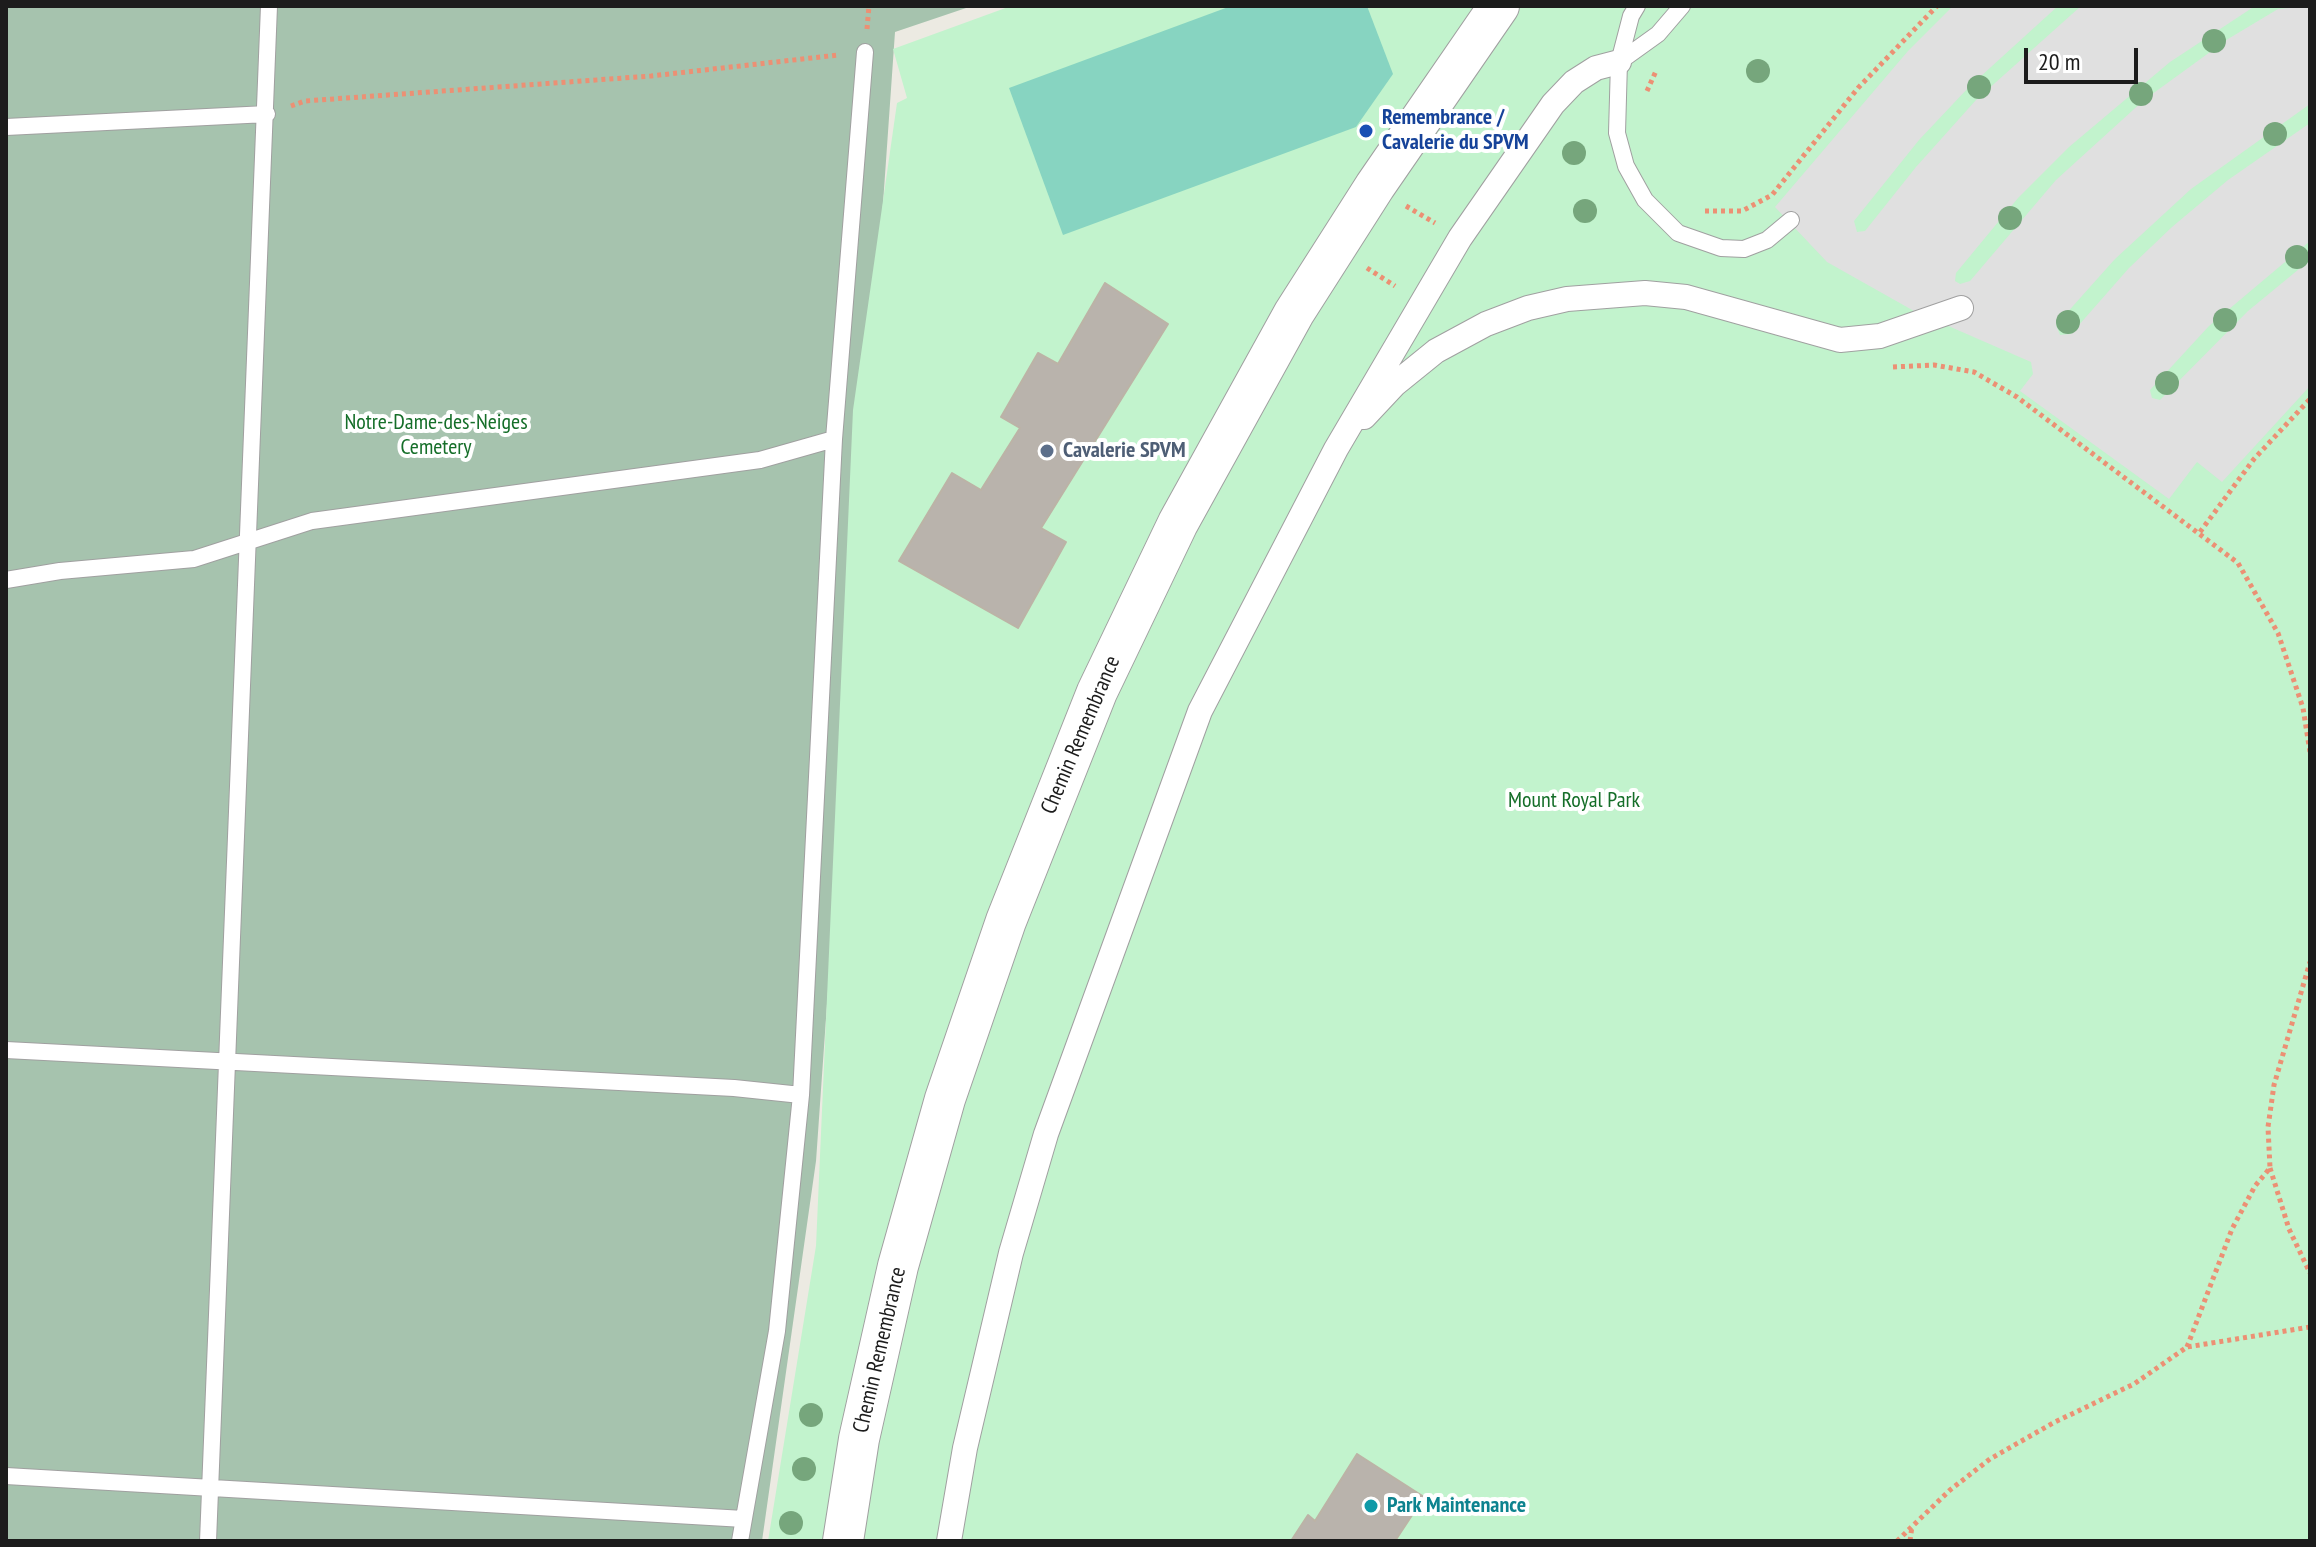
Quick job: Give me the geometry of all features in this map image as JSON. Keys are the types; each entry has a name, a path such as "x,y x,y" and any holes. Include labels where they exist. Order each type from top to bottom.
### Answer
{"street":[{"name":"Chemin Remembrance","path":"843,1541 859,1439 898,1266 945,1099 1006,921 1097,692 1178,523 1294,313 1375,186 1499,6"},
{"path":"949,1541 968,1433 1011,1253 1046,1134 1200,711 1336,449 1460,238 1553,104 1574,82 1596,68 1619,62"},
{"path":"1336,449 1394,385 1436,351 1486,324 1528,308 1567,299 1645,293 1686,297 1840,340 1880,336 1961,308"}],"lane":[{"path":"208,1541 269,6"},
{"path":"1637,6 1631,16 1619,62 1617,100 1620,144 1634,183 1660,219 1678,233 1699,242 1744,249 1767,240 1791,220"},
{"path":"1619,62 1658,34 1682,6"},
{"path":"740,1541 777,1331 801,1095 834,439 865,52"},
{"path":"6,127 267,114"},
{"path":"6,580 60,571 194,559 312,521 760,460 834,439"},
{"path":"6,1050 734,1088 801,1095"},
{"path":"6,1476 744,1519"}],"path":[{"path":"1692,207 1731,213 1751,208 1772,195 1872,72 1937,6"},
{"path":"267,114 305,101 651,76 865,52"},
{"path":"1643,103 1658,65"},
{"path":"1375,186 1460,238"},
{"path":"1336,247 1420,302"},
{"path":"1884,368 1934,365 1974,372 2017,397 2238,563 2263,602 2296,685 2310,752"},
{"path":"2200,532 2254,459 2310,399"},
{"path":"2310,962 2274,1085 2268,1127 2270,1168 2289,1229 2310,1273"},
{"path":"2187,1347 2232,1229 2255,1186 2270,1168"},
{"path":"1897,1541 1990,1459 2053,1423 2134,1384 2187,1347 2310,1327"},
{"path":"1910,1541 1913,1524"}],"green space":[{"name":"Notre-Dame-des-Neiges Cemetery","path":"6,6 972,6 895,32 816,1161 762,1541 6,1541"},
{"name":"Mount Royal Park","path":"1011,6 2310,6 2310,1541 768,1541 816,1246 853,410 897,103 907,98 893,49"},
{"path":"1231,6 1367,6 1393,74 1356,127 1063,235 1009,88"}],"shaded area":[{"path":"1953,6 2058,6 1969,87 1919,140 1854,221 1857,232 1865,231 1916,167 1976,100 2081,6 2255,6 2170,62 2069,147 2018,198 1956,273 1955,281 1960,284 1970,281 2056,180 2144,100 2228,39 2278,9 2310,6 2310,104 2191,189 2115,259 2056,325 2060,335 2071,334 2129,268 2172,227 2228,180 2310,123 2310,241 2209,326 2150,390 2152,398 2160,400 2248,311 2310,260 2310,386 2222,482 2197,462 2169,499 2020,391 2033,374 2031,362 1914,311 1827,262 1775,207 1908,51"}],"building":[{"name":"Cavalerie SPVM","path":"1105,283 1168,324 1041,528 1066,542 1018,628 899,561 952,473 981,490 1020,428 1001,417 1038,353 1058,364"},
{"name":"Park Maintenance","path":"1357,1454 1424,1497 1395,1541 1291,1541 1308,1515 1315,1521"}],"place":[{"name":"Remembrance / Cavalerie du SPVM","path":"1366,131"},
{"name":"Cavalerie SPVM","path":"1047,451"},
{"name":"Park Maintenance","path":"1371,1506"}]}
